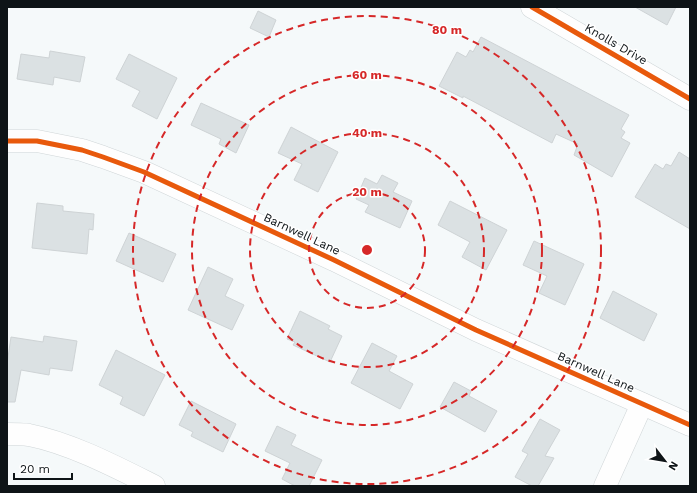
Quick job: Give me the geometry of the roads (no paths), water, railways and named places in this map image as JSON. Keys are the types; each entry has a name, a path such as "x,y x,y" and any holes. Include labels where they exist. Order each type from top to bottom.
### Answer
{"street":[{"name":"Knolls Drive","path":"532,7 690,99"},
{"name":"Barnwell Lane","path":"7,141 37,141 82,150 144,172 334,260 476,330 690,425"},
{"path":"605,486 642,404"},
{"path":"7,434 28,435 54,442 104,461 154,486"}]}
